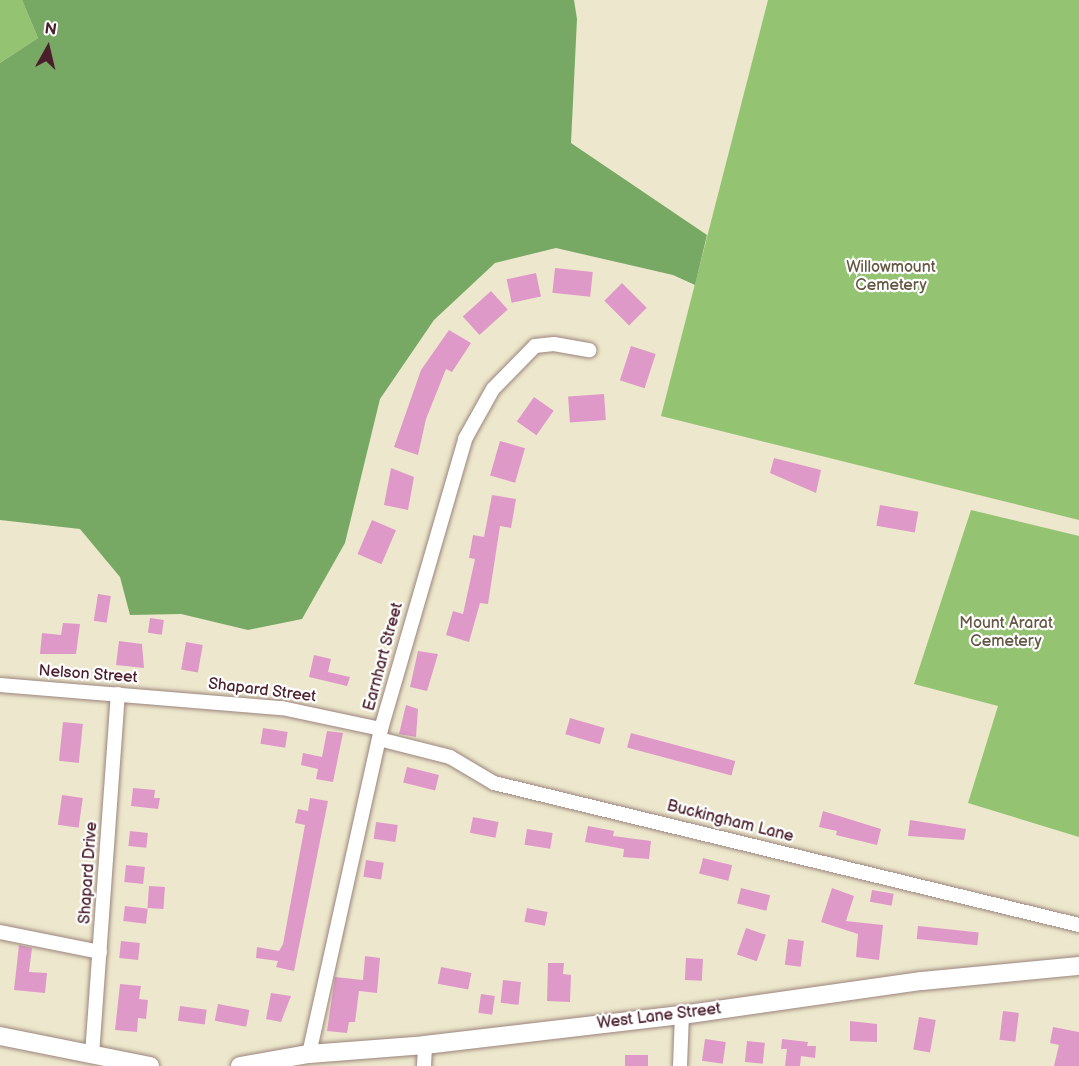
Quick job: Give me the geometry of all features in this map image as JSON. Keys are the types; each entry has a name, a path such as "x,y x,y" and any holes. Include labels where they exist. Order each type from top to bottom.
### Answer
{"street":[{"name":"Earnhart Street","path":"309,1054 380,734 465,439 493,389 535,346 554,344 589,350"},
{"name":"Nelson Street","path":"0,685 173,697"},
{"name":"Shapard Drive","path":"92,1055 118,694"},
{"name":"Shapard Street","path":"173,697 282,708 380,734"},
{"name":"Buckingham Lane","path":"380,734 450,757 494,783 1079,925"},
{"path":"0,932 100,952"},
{"name":"West Lane Street","path":"240,1066 309,1054 425,1045 682,1015 922,981 1079,966"},
{"path":"680,1066 682,1015"},
{"path":"0,1036 150,1066"},
{"path":"424,1066 425,1045"}],"green space":[{"path":"0,0 22,0 38,38 0,63"},
{"path":"22,0 574,0 577,19 571,143 707,235 695,285 673,275 556,248 495,263 434,320 380,399 345,543 302,619 248,630 181,614 130,615 120,577 80,529 0,520 0,63 38,38"},
{"name":"Willowmount Cemetery","path":"768,0 1079,0 1079,520 661,416"},
{"name":"Mount Ararat Cemetery","path":"971,510 1079,536 1079,837 968,803 998,706 914,684"}],"building":[{"path":"555,268 593,272 590,297 552,293"},
{"path":"536,273 541,296 512,303 507,279"},
{"path":"622,283 647,308 629,325 604,301"},
{"path":"491,291 508,310 479,335 463,316"},
{"path":"449,330 471,343 452,372 446,369 426,419 418,455 394,447 421,370"},
{"path":"631,346 656,354 645,388 620,380"},
{"path":"604,394 606,420 570,422 568,397"},
{"path":"534,397 554,411 536,435 517,422"},
{"path":"500,441 525,448 515,483 490,476"},
{"path":"774,458 821,470 816,493 770,473"},
{"path":"391,468 414,477 408,510 384,505"},
{"path":"492,495 516,499 511,528 500,526 488,604 480,603 469,642 446,635 453,611 463,614 475,559 469,558 473,535 484,537"},
{"path":"880,505 918,512 915,532 876,526"},
{"path":"372,520 396,530 381,564 358,554"},
{"path":"98,594 111,596 107,623 94,621"},
{"path":"150,618 164,620 162,635 148,633"},
{"path":"63,623 80,624 76,654 40,654 42,633 61,635"},
{"path":"119,641 142,644 144,668 116,665"},
{"path":"186,642 203,645 198,673 181,670"},
{"path":"418,651 438,654 427,691 410,687"},
{"path":"314,655 331,659 328,672 350,677 347,686 309,677"},
{"path":"406,705 418,709 416,737 399,734"},
{"path":"570,718 605,728 600,744 565,734"},
{"path":"63,722 83,724 79,763 59,761"},
{"path":"263,728 288,732 285,748 260,744"},
{"path":"327,731 343,733 333,782 316,779 318,769 301,765 303,753 322,757"},
{"path":"631,733 735,761 731,775 627,747"},
{"path":"407,767 439,775 435,791 403,783"},
{"path":"133,788 155,790 154,798 160,798 158,809 131,806"},
{"path":"62,795 83,798 79,828 58,825"},
{"path":"310,798 328,801 294,971 276,967 278,961 256,958 257,947 279,951 283,944 305,825 295,823 298,809 308,811"},
{"path":"823,811 881,829 877,845 836,835 837,831 819,827"},
{"path":"473,817 499,822 495,838 470,833"},
{"path":"910,820 966,829 964,840 908,836"},
{"path":"376,822 398,825 395,842 374,839"},
{"path":"588,826 614,831 613,836 651,841 649,859 623,857 624,849 585,842"},
{"path":"527,829 553,833 550,849 524,845"},
{"path":"130,831 148,833 146,848 128,846"},
{"path":"703,858 732,865 728,881 699,874"},
{"path":"366,860 384,863 381,880 363,877"},
{"path":"126,865 145,867 143,884 124,882"},
{"path":"149,886 165,887 163,909 147,908"},
{"path":"741,888 770,895 766,911 737,904"},
{"path":"832,888 854,896 846,921 883,925 879,960 856,957 858,934 821,922"},
{"path":"872,890 894,894 892,906 870,902"},
{"path":"125,906 148,909 146,924 123,921"},
{"path":"527,908 548,912 545,926 524,922"},
{"path":"918,926 979,932 977,945 917,939"},
{"path":"746,928 766,935 757,961 737,954"},
{"path":"788,939 804,941 801,967 785,965"},
{"path":"121,941 140,943 138,960 119,958"},
{"path":"19,945 32,948 29,972 47,973 45,993 14,990"},
{"path":"365,956 380,958 377,993 359,991 355,1022 349,1022 347,1033 327,1031 335,977 363,980"},
{"path":"686,958 703,959 702,981 685,980"},
{"path":"548,963 564,963 563,974 571,975 570,1002 547,1001"},
{"path":"441,967 471,973 468,990 438,984"},
{"path":"503,980 521,982 518,1005 501,1003"},
{"path":"120,984 141,986 139,999 148,1000 146,1019 138,1018 137,1032 115,1030"},
{"path":"271,993 291,996 281,1022 266,1019"},
{"path":"481,994 495,996 492,1015 478,1013"},
{"path":"218,1004 249,1010 246,1027 215,1021"},
{"path":"180,1006 207,1010 205,1025 178,1021"},
{"path":"1003,1011 1019,1013 1015,1042 999,1040"},
{"path":"919,1017 936,1020 930,1052 913,1049"},
{"path":"850,1021 877,1024 877,1042 850,1041"},
{"path":"1053,1027 1079,1032 1079,1066 1054,1066 1059,1045 1050,1043"},
{"path":"705,1039 726,1042 723,1064 702,1061"},
{"path":"782,1039 808,1042 807,1046 816,1046 815,1058 801,1056 800,1066 785,1066 787,1049 781,1049"},
{"path":"747,1041 765,1043 763,1064 745,1062"},
{"path":"625,1055 648,1055 648,1066 625,1066"}]}
